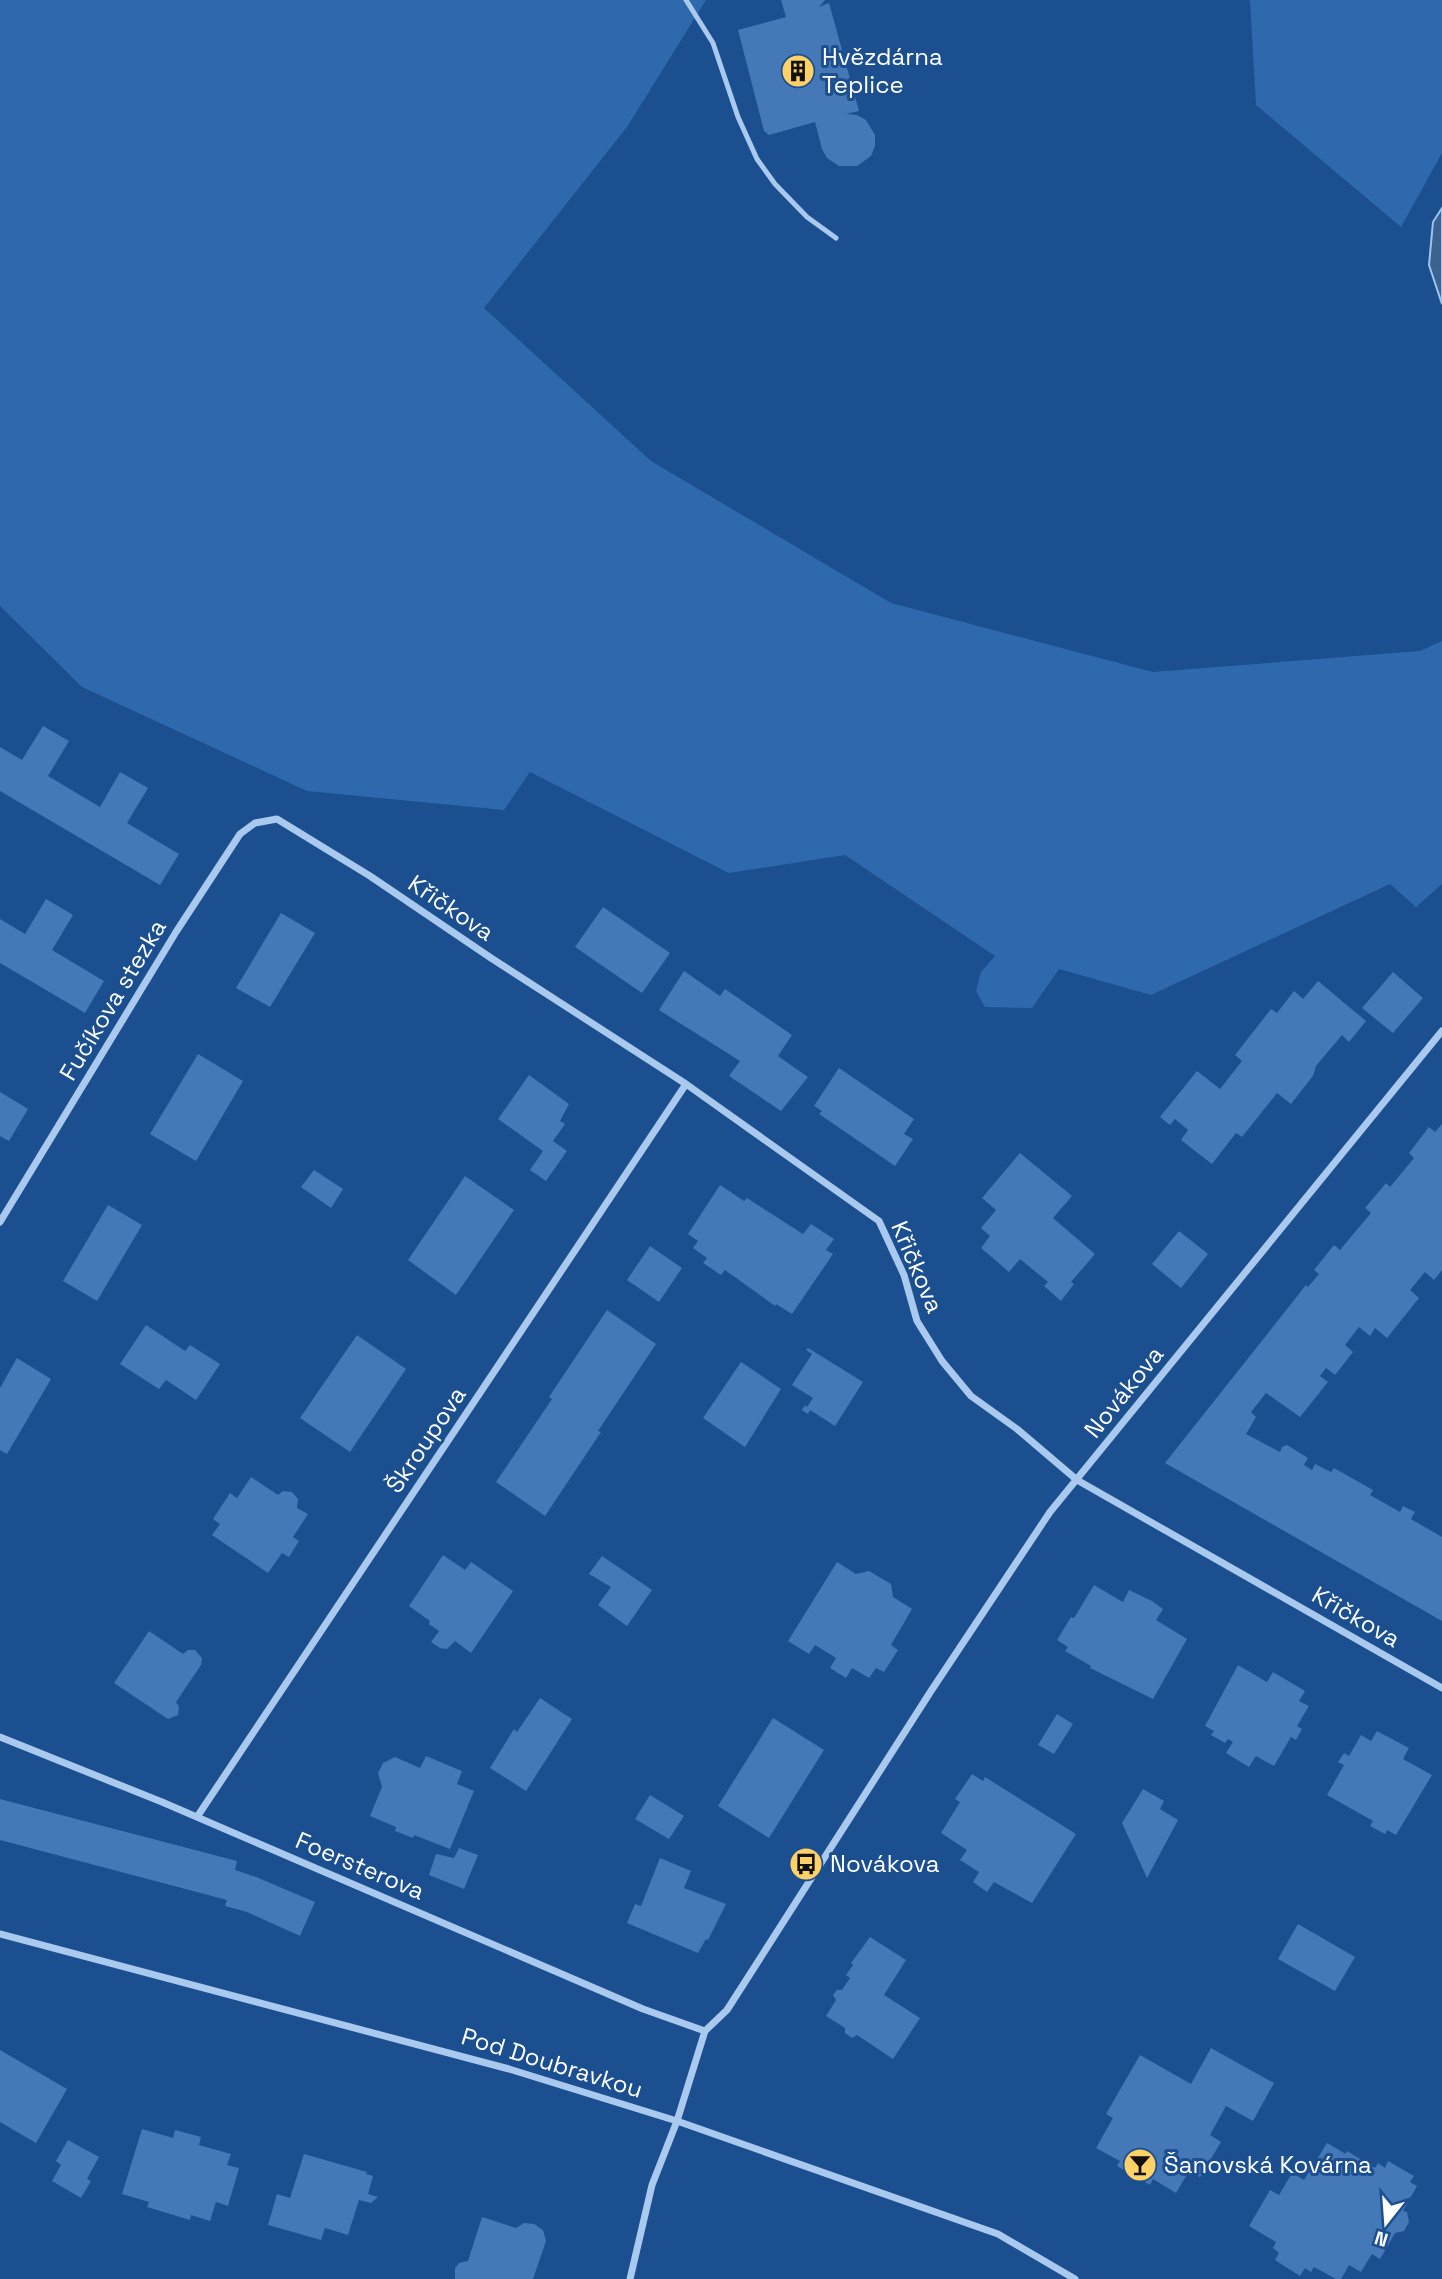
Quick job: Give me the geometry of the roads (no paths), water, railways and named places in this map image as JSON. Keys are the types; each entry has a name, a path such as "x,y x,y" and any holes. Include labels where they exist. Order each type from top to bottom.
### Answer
{"street":[{"name":"Křičkova","path":"277,818 686,1084 879,1221 904,1275 917,1321 942,1361 971,1396 1017,1429 1077,1480 1442,1688"},
{"name":"Fučíkova stezka","path":"0,1222 176,932 240,834 255,823 277,818"},
{"name":"Novákova","path":"630,2279 652,2185 677,2122 705,2031 727,2010 938,1680 1050,1512 1442,1031"},
{"name":"Škroupova","path":"197,1817 686,1084"},
{"name":"Foersterova","path":"0,1737 197,1817 643,2008 705,2031"},
{"name":"Pod Doubravkou","path":"0,1934 496,2065 677,2122 998,2234 1075,2279"}],"lane":[{"path":"686,0 713,43 738,117 757,159 775,184 807,217 835,239"}],"place":[{"name":"Hvězdárna Teplice","path":"798,71"},
{"name":"Novákova","path":"806,1864"},
{"name":"Šanovská Kovárna","path":"1140,2165"}]}
